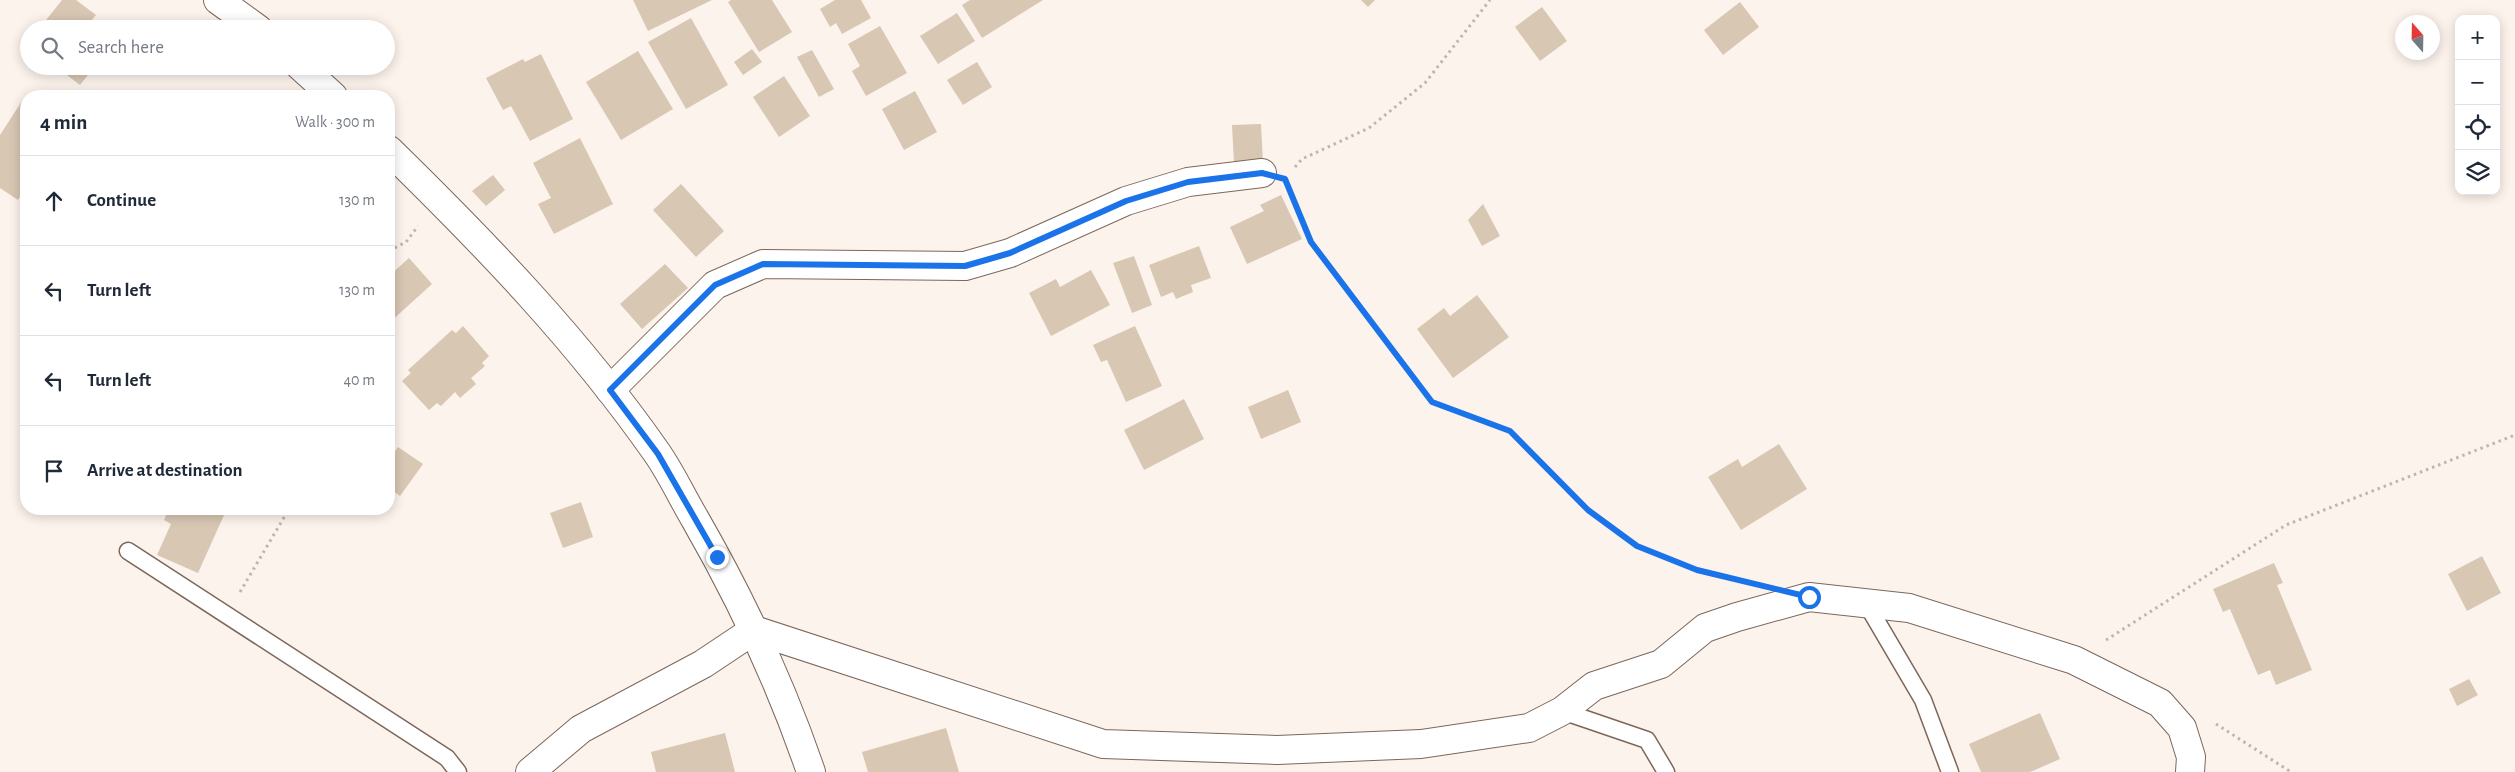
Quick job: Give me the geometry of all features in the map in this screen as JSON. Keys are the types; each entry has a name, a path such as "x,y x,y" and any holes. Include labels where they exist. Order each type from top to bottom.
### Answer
{"street":[{"path":"218,0 246,20"},
{"path":"310,75 326,90"},
{"path":"395,156 440,199 540,303 610,390 658,454 717,557 754,630 811,772"},
{"path":"610,390 715,285 763,264 965,266 1010,253 1126,201 1188,182 1273,176"},
{"path":"754,630 1103,744 1277,750 1422,744 1529,728 1562,711 1594,686 1662,664 1705,628 1809,597 1909,608 2074,660 2160,702 2182,728 2191,757 2190,772"},
{"path":"530,772 581,729 703,664 754,630"}],"lane":[{"path":"128,551 447,758 458,772"},
{"path":"1866,603 1922,700 1950,772"},
{"path":"1562,711 1647,740 1666,772"}],"path":[{"path":"1490,0 1425,83 1369,128 1302,159 1273,176 1311,242 1432,402 1510,431 1588,510 1637,546 1697,570 1743,581"},
{"path":"395,248 406,242 440,199"},
{"path":"2074,660 2286,525 2515,435"},
{"path":"227,614 285,515"},
{"path":"2210,720 2291,772"}],"building":[{"path":"62,0 76,0 96,15 92,20 46,20"},
{"path":"633,0 712,0 648,31"},
{"path":"731,0 772,0 792,32 759,52 728,2"},
{"path":"835,0 861,0 871,18 842,34 836,23 830,27 820,9"},
{"path":"970,0 1043,0 982,38 962,5"},
{"path":"1361,0 1375,0 1368,7"},
{"path":"1740,2 1759,27 1723,55 1704,30"},
{"path":"1542,7 1567,41 1540,61 1515,27"},
{"path":"957,13 975,41 938,64 920,36"},
{"path":"691,18 728,85 686,109 648,42"},
{"path":"880,26 907,73 866,96 852,71 860,66 848,44"},
{"path":"752,49 762,62 743,75 734,62"},
{"path":"812,50 834,89 819,97 797,57"},
{"path":"638,51 673,109 621,140 586,82"},
{"path":"541,54 573,119 530,141 511,106 503,110 486,78 523,59 525,62"},
{"path":"977,62 992,87 963,105 947,80"},
{"path":"67,75 88,75 80,85"},
{"path":"784,76 810,116 779,137 753,97"},
{"path":"915,91 937,132 904,150 882,109"},
{"path":"20,104 20,197 18,200 0,188 0,135"},
{"path":"1261,124 1263,163 1234,164 1232,125"},
{"path":"580,138 613,204 554,234 538,204 551,198 533,163"},
{"path":"493,175 505,190 486,206 472,191"},
{"path":"681,184 724,231 696,257 653,210"},
{"path":"1281,195 1302,239 1247,264 1230,227 1264,211 1260,205"},
{"path":"1483,204 1500,236 1482,246 1468,220"},
{"path":"1199,246 1211,278 1191,285 1193,292 1176,299 1173,292 1161,297 1149,265"},
{"path":"1134,256 1152,305 1132,313 1113,263"},
{"path":"409,258 432,284 395,318 395,271"},
{"path":"665,264 688,288 642,329 620,304"},
{"path":"1091,270 1110,305 1051,336 1029,293 1056,279 1060,287"},
{"path":"1477,295 1509,337 1453,378 1417,329 1444,308 1450,316"},
{"path":"463,326 489,356 482,363 485,366 471,378 476,384 460,398 455,392 441,406 437,403 429,410 402,381 411,373 408,370 452,330 456,333"},
{"path":"1135,326 1162,386 1126,402 1107,360 1101,362 1093,345"},
{"path":"1288,390 1301,422 1261,439 1248,407"},
{"path":"1184,399 1204,439 1144,470 1124,430"},
{"path":"1779,444 1807,489 1741,530 1708,477 1738,459 1742,467"},
{"path":"398,447 423,464 400,496 395,492 395,451"},
{"path":"581,502 593,537 563,548 550,513"},
{"path":"166,515 224,515 198,573 157,555 171,524 164,520"},
{"path":"2482,556 2501,593 2467,611 2448,574"},
{"path":"2274,563 2283,583 2277,585 2312,670 2276,685 2270,670 2258,675 2230,609 2223,612 2213,589"},
{"path":"2469,679 2478,695 2457,706 2449,689"},
{"path":"2040,713 2060,759 2030,772 1981,772 1969,744"},
{"path":"946,728 959,772 868,772 862,752"},
{"path":"725,733 735,772 656,772 651,752"}],"route":[{"path":"717,557 658,454 610,390 715,285 763,264 909,267 965,266 1010,253 1126,201 1188,182 1262,173 1285,179 1311,242 1432,402 1510,431 1588,510 1637,546 1697,570 1809,597"}]}
